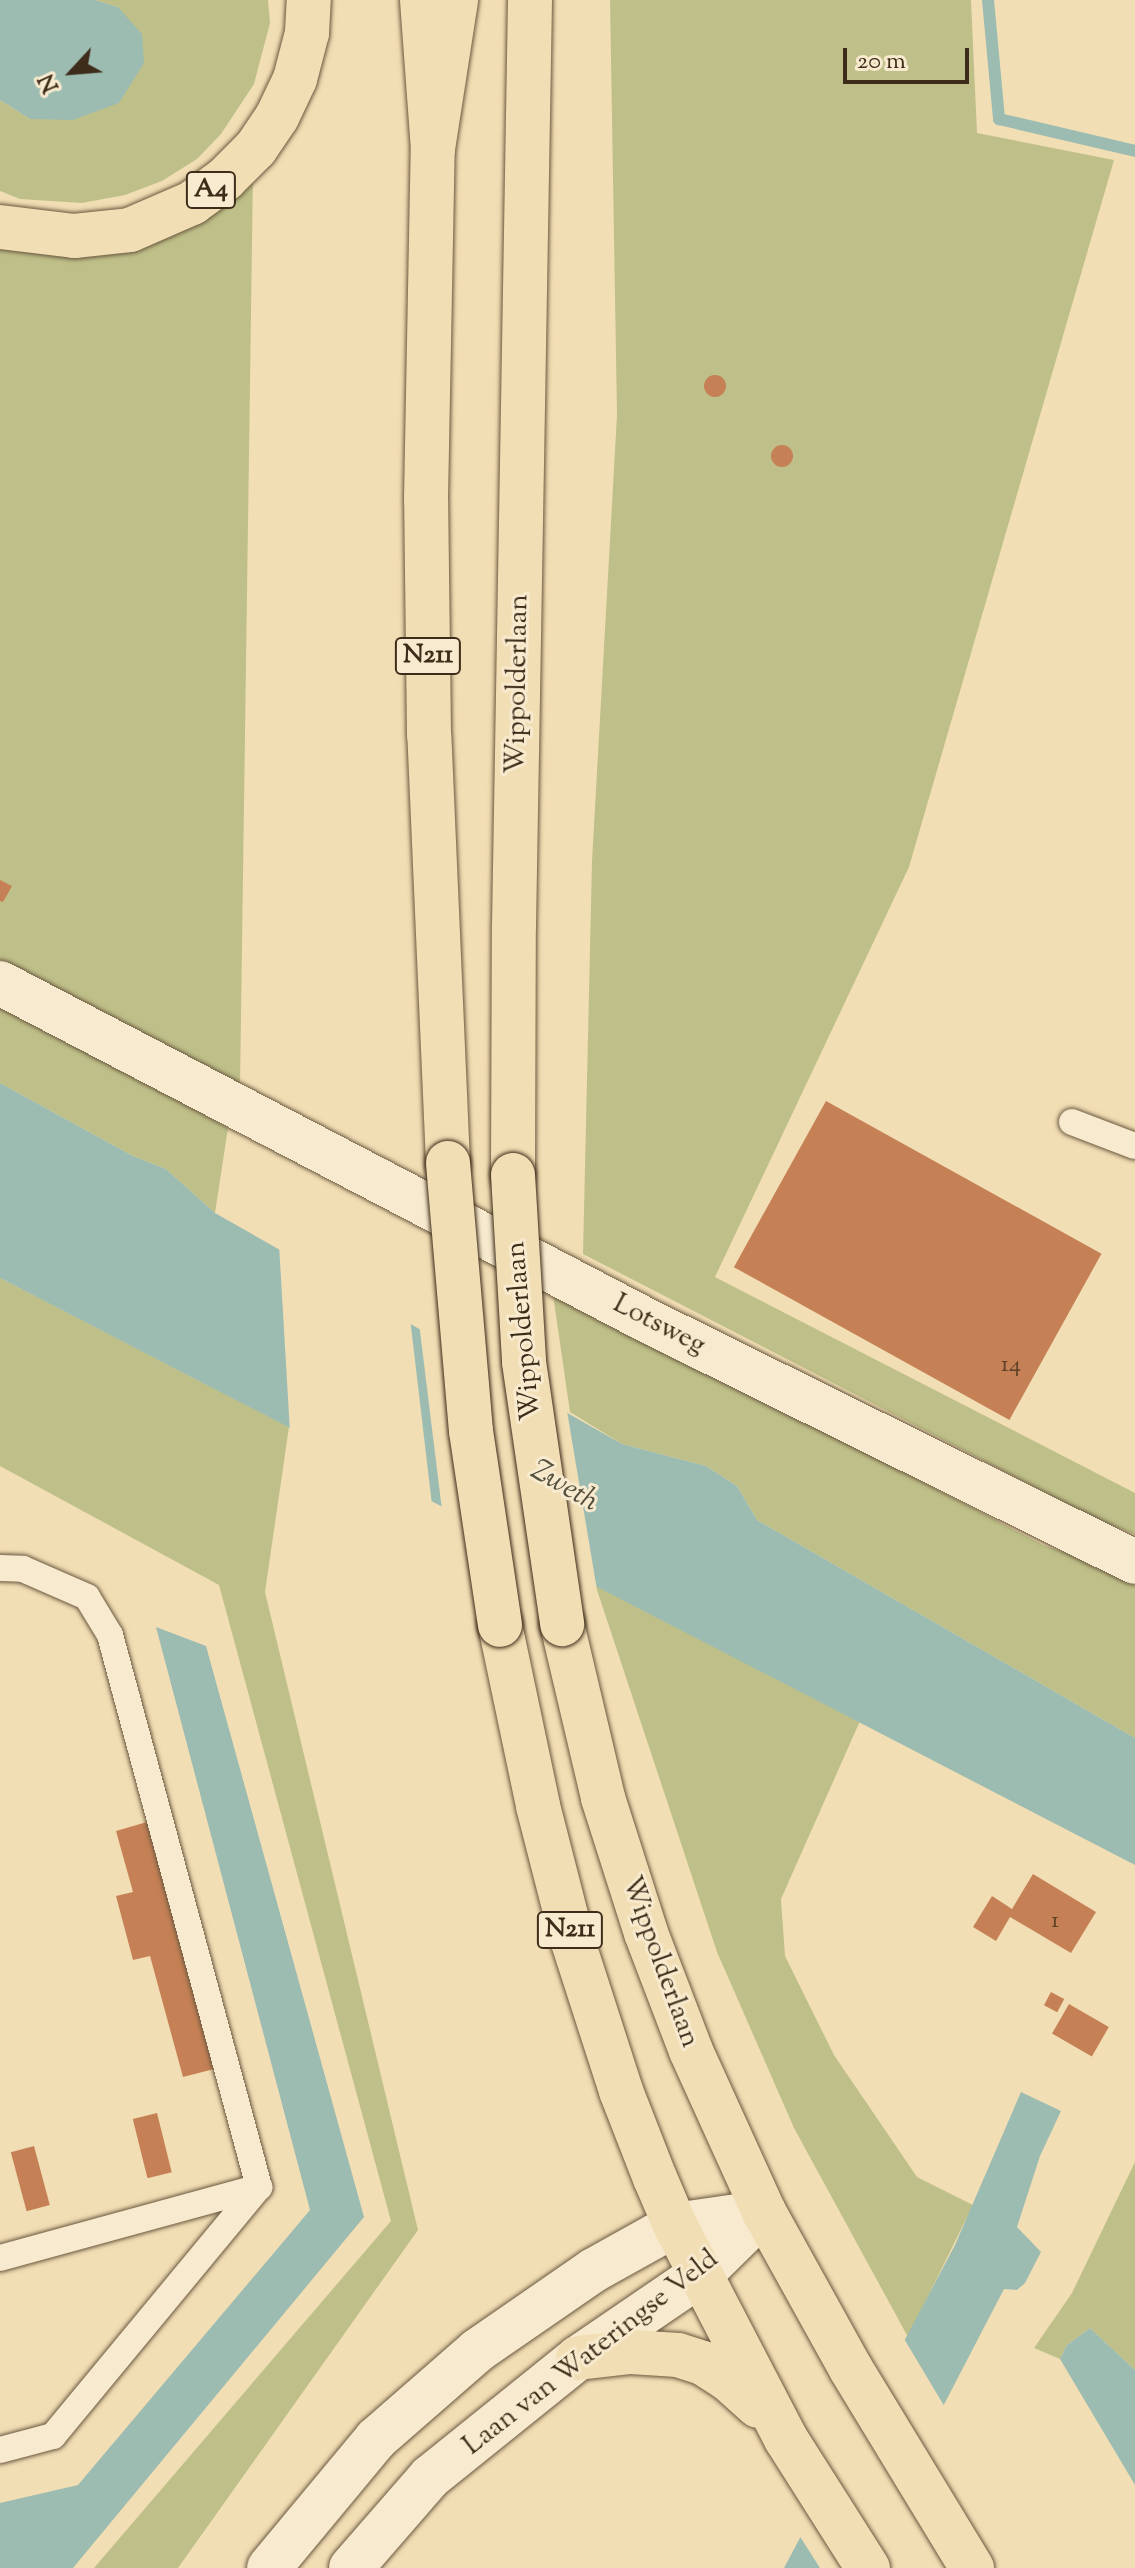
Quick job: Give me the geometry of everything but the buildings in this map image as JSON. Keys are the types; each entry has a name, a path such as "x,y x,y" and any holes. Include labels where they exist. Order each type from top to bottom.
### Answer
{"main road":[{"name":"A4","path":"0,227 74,236 130,230 192,203 225,179 256,148 277,117 298,68 307,33 309,0"},
{"path":"422,0 433,149"},
{"name":"N211","path":"456,0 433,149 427,620 434,874 448,1163 464,1375 500,1625 538,1806 573,1942 621,2091 675,2225 786,2439 868,2568"},
{"name":"Wippolderlaan","path":"530,0 514,926 513,1175 524,1362 562,1624 603,1798 646,1933 691,2051 764,2212 836,2341 962,2551"},
{"path":"578,2358 653,2351 703,2363 749,2396 786,2439"}],"street":[{"name":"Lotsweg","path":"0,983 648,1321 1126,1561 1135,1562"},
{"name":"Laan van Wateringse Veld","path":"269,2568 376,2439 478,2350 594,2270 675,2225 764,2212"},
{"name":"Laan van Wateringse Veld","path":"351,2568 430,2477 578,2358 701,2274 764,2212"}],"lane":[{"path":"1072,1122 1135,1146"},
{"path":"0,1568 23,1569 87,1597 110,1635 259,2187"},
{"path":"0,2258 259,2187"},
{"path":"0,2450 53,2436 259,2187"}],"green space":[{"path":"95,0 268,0 270,23 254,84 221,134 197,159 162,181 125,195 82,203 20,199 0,191 0,100 30,119 118,7"},
{"path":"610,0 971,0 977,133 1114,160 909,867 715,1277 1135,1493 1135,1534 1103,1522 583,1254 592,861 617,415"},
{"path":"253,173 240,1086 0,967 0,245"},
{"path":"0,1002 228,1128 215,1213 166,1169 133,1156 0,1083"},
{"path":"0,1278 289,1427 265,1592 418,2230 178,2568 94,2568 391,2221 219,1585 0,1466"},
{"path":"552,1288 1043,1545 1135,1578 1135,1738 757,1520 737,1486 706,1466 622,1444 570,1412"},
{"path":"595,1584 860,1721 781,1899 785,1956 834,2055 917,2177 973,2205 908,2337 794,2128 717,1952"},
{"path":"1135,2162 1135,2370 1090,2328 1067,2345 1060,2359 1034,2348 1072,2293"}],"water":[{"path":"0,0 95,0 118,7 142,34 144,63 119,103 73,120 30,119 0,100"},
{"name":"Zweth","path":"0,1083 133,1156 166,1169 215,1213 622,1444 706,1466 737,1486 757,1520 1135,1738 1135,1865 0,1278"},
{"path":"156,1627 206,1646 364,2217 73,2568 0,2568 0,2503 78,2485 310,2210"},
{"path":"1021,2092 1061,2111 1040,2156 1017,2227 1041,2252 1025,2283 1017,2290 1004,2289 859,2568 784,2568 955,2245"},
{"path":"1090,2328 1135,2370 1135,2485 1060,2359 1067,2345"}],"pier":[{"path":"279,1244 410,1318 432,1505 290,1432"},
{"path":"419,1323 566,1405 597,1590 442,1510"},
{"path":"903,2337 946,2409 864,2568 820,2568 799,2535"}],"waterway":[{"path":"988,0 999,119 1135,151"}]}
